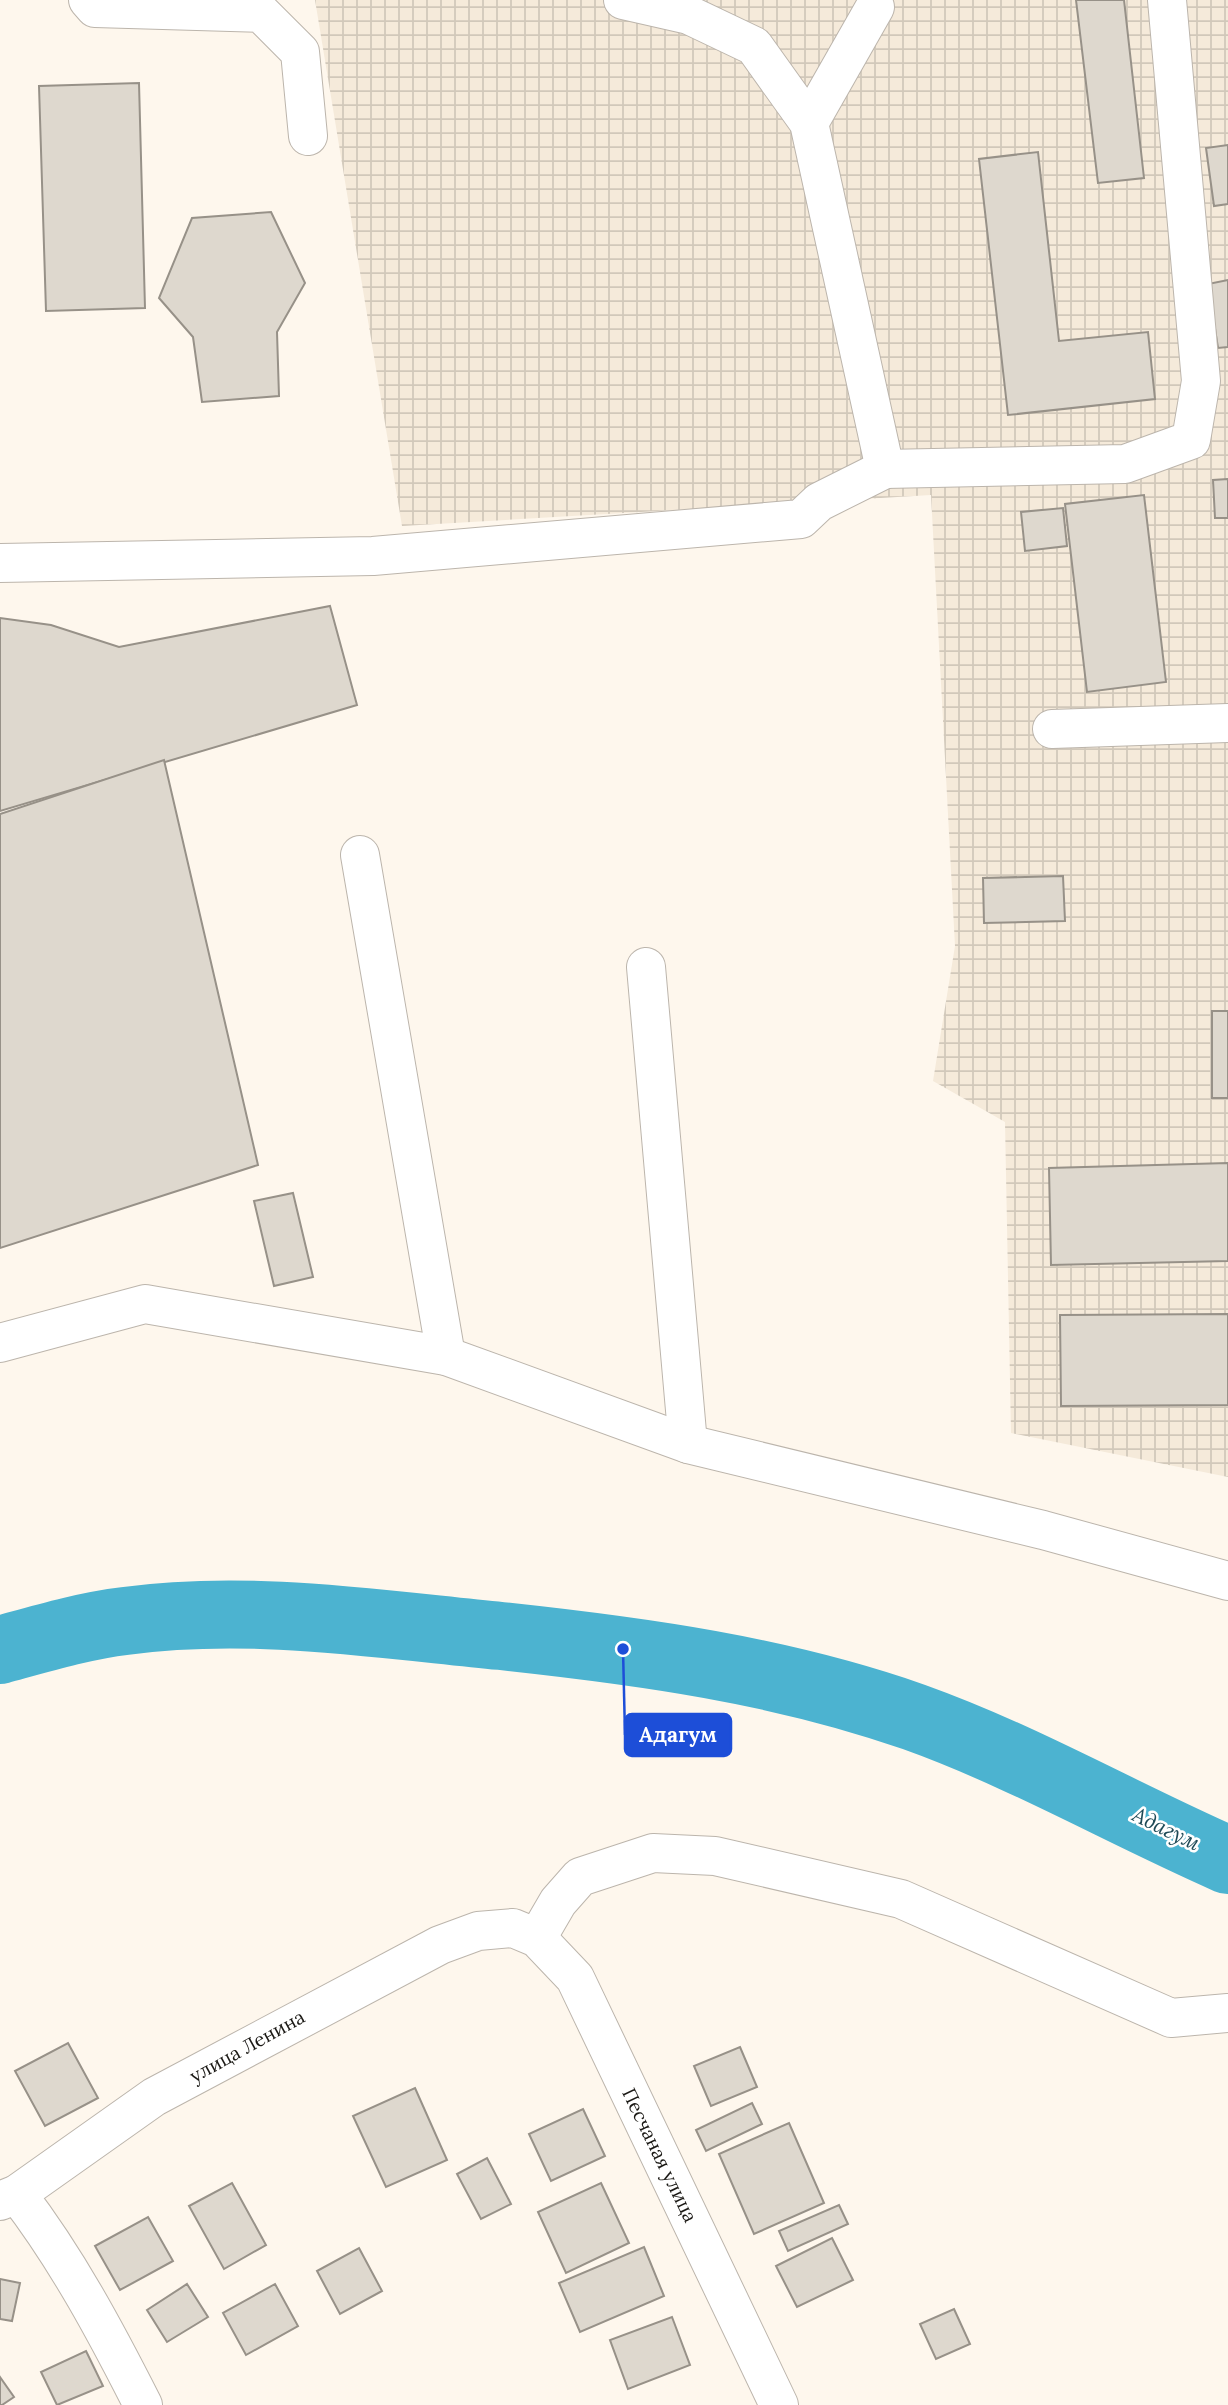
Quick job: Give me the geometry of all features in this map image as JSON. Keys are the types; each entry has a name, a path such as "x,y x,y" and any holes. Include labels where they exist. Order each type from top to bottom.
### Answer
{"street":[{"path":"88,0 95,8 261,13 300,52 308,136"},
{"path":"623,0 689,15 754,46 809,123 885,469"},
{"path":"0,563 373,556 801,519 819,502 885,469 1125,464 1191,440 1201,381 1167,0"},
{"path":"809,123 875,7"},
{"path":"1052,729 1228,723"},
{"path":"360,855 446,1356"},
{"path":"646,967 688,1444"},
{"path":"0,1343 145,1304 446,1356 688,1444 1043,1530 1228,1581"},
{"path":"525,1933 558,1902 579,1877 653,1853 715,1856 901,1899 1171,2018 1228,2013"},
{"name":"улица Ленина","path":"9,2197 154,2097 318,2007 440,1945 478,1931 525,1933"},
{"name":"Песчаная улица","path":"525,1933 575,1978 779,2405"},
{"path":"9,2197 45,2231 119,2357 143,2405"}],"shaded area":[{"path":"315,0 1228,0 1228,1477 1011,1433 1005,1122 933,1081 955,946 931,495 402,526"}],"building":[{"path":"1076,0 1124,0 1144,178 1098,183"},
{"path":"139,83 145,308 46,311 39,86"},
{"path":"1228,145 1228,204 1214,206 1206,148"},
{"path":"1038,152 1059,341 1148,332 1155,399 1008,415 979,159"},
{"path":"271,212 305,283 277,332 279,396 202,402 193,337 159,298 192,218"},
{"path":"1228,280 1228,347 1218,348 1208,284"},
{"path":"1228,479 1228,518 1215,518 1213,480"},
{"path":"1144,495 1166,682 1087,692 1065,504"},
{"path":"1063,508 1067,546 1025,551 1021,512"},
{"path":"330,606 357,705 0,811 0,618 51,625 119,647"},
{"path":"164,760 258,1165 0,1248 0,814"},
{"path":"1063,876 1065,921 984,923 983,878"},
{"path":"1212,1011 1228,1011 1228,1098 1212,1098"},
{"path":"1228,1163 1228,1261 1051,1265 1049,1168"},
{"path":"293,1193 313,1277 274,1286 254,1201"},
{"path":"1228,1314 1228,1405 1061,1406 1060,1315"},
{"path":"68,2043 98,2098 45,2126 15,2071"},
{"path":"740,2047 757,2087 711,2106 694,2066"},
{"path":"415,2088 447,2160 386,2187 353,2116"},
{"path":"752,2103 762,2124 706,2151 696,2130"},
{"path":"583,2109 605,2156 551,2181 529,2134"},
{"path":"789,2123 824,2203 754,2234 719,2154"},
{"path":"487,2158 511,2204 481,2219 457,2174"},
{"path":"232,2183 266,2245 224,2269 189,2206"},
{"path":"601,2183 629,2243 566,2273 538,2212"},
{"path":"839,2205 848,2224 788,2251 779,2231"},
{"path":"148,2217 173,2261 120,2290 95,2246"},
{"path":"832,2238 853,2280 797,2307 776,2266"},
{"path":"644,2247 664,2296 580,2332 559,2283"},
{"path":"359,2248 382,2291 340,2314 317,2271"},
{"path":"0,2279 20,2283 12,2321 0,2319"},
{"path":"187,2284 208,2317 167,2342 147,2310"},
{"path":"275,2284 298,2326 246,2355 223,2313"},
{"path":"954,2309 970,2344 936,2359 920,2324"},
{"path":"672,2317 690,2365 628,2389 610,2340"},
{"path":"86,2351 103,2386 57,2405 41,2372"},
{"path":"0,2377 14,2397 2,2405 0,2405"}],"waterway":[{"name":"Адагум","path":"0,1650 109,1623 219,1614 360,1621 606,1648 710,1664 864,1701 954,1732 1034,1767 1228,1860"}],"place":[{"name":"Адагум","path":"623,1649"}]}
